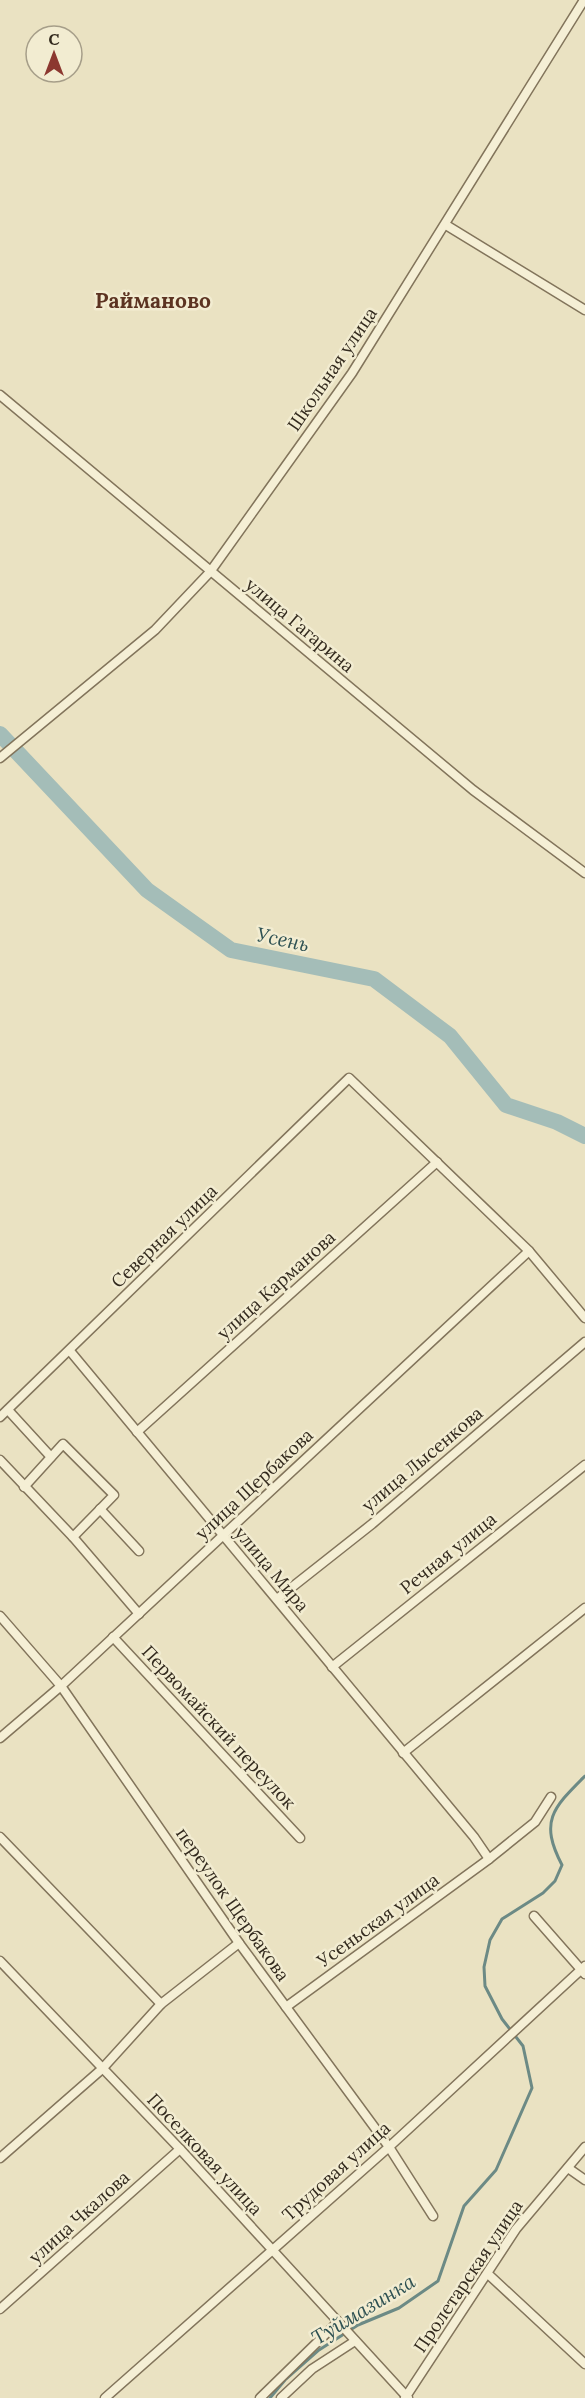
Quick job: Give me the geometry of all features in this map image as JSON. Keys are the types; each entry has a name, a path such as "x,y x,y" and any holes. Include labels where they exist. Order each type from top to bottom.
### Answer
{"street":[{"name":"Школьная улица","path":"0,758 155,630 210,572 352,373 584,0"},
{"path":"446,225 585,310"},
{"name":"улица Гагарина","path":"0,395 473,790 585,873"},
{"name":"Северная улица","path":"0,1417 349,1078 437,1162"},
{"path":"437,1162 529,1251 585,1318"},
{"name":"улица Карманова","path":"137,1432 437,1162"},
{"name":"улица Щербакова","path":"0,1738 61,1686 529,1251"},
{"name":"улица Лысенкова","path":"277,1599 372,1524 585,1342"},
{"name":"улица Мира","path":"70,1351 474,1837 489,1860"},
{"path":"8,1410 51,1457"},
{"path":"24,1487 63,1444 114,1495 73,1537"},
{"path":"0,1460 73,1537 139,1614"},
{"name":"Речная улица","path":"332,1667 585,1465"},
{"path":"100,1509 139,1551"},
{"path":"403,1753 585,1608"},
{"name":"переулок Щербакова","path":"0,1616 61,1686 239,1943 389,2147 433,2216"},
{"name":"Первомайский переулок","path":"113,1637 300,1838"},
{"name":"Усеньская улица","path":"286,2007 489,1860 535,1822 552,1797"},
{"path":"0,1837 161,2004"},
{"path":"534,1916 584,1970"},
{"path":"0,2158 102,2069 161,2004 239,1943"},
{"name":"Поселковая улица","path":"0,1961 180,2149 407,2397"},
{"name":"Трудовая улица","path":"105,2398 389,2147 584,1970"},
{"name":"Пролетарская улица","path":"407,2397 516,2229 585,2147"},
{"name":"улица Чкалова","path":"0,2309 180,2149"},
{"path":"568,2168 585,2180"},
{"path":"488,2274 585,2364"},
{"path":"260,2398 347,2332"},
{"path":"281,2398 347,2332"}],"waterway":[{"name":"Усень","path":"0,734 147,890 231,950 374,979 450,1036 506,1105 557,1122 585,1136"},
{"name":"Туймазинка","path":"270,2398 285,2380 319,2350 358,2325 399,2308 438,2281 464,2206 496,2170 532,2088 523,2046 502,2019 485,1986 484,1967 490,1940 502,1919 543,1893 555,1881 562,1865 551,1837 553,1816 565,1797 585,1776"}],"district":[{"name":"Райманово","path":"153,300"}]}
